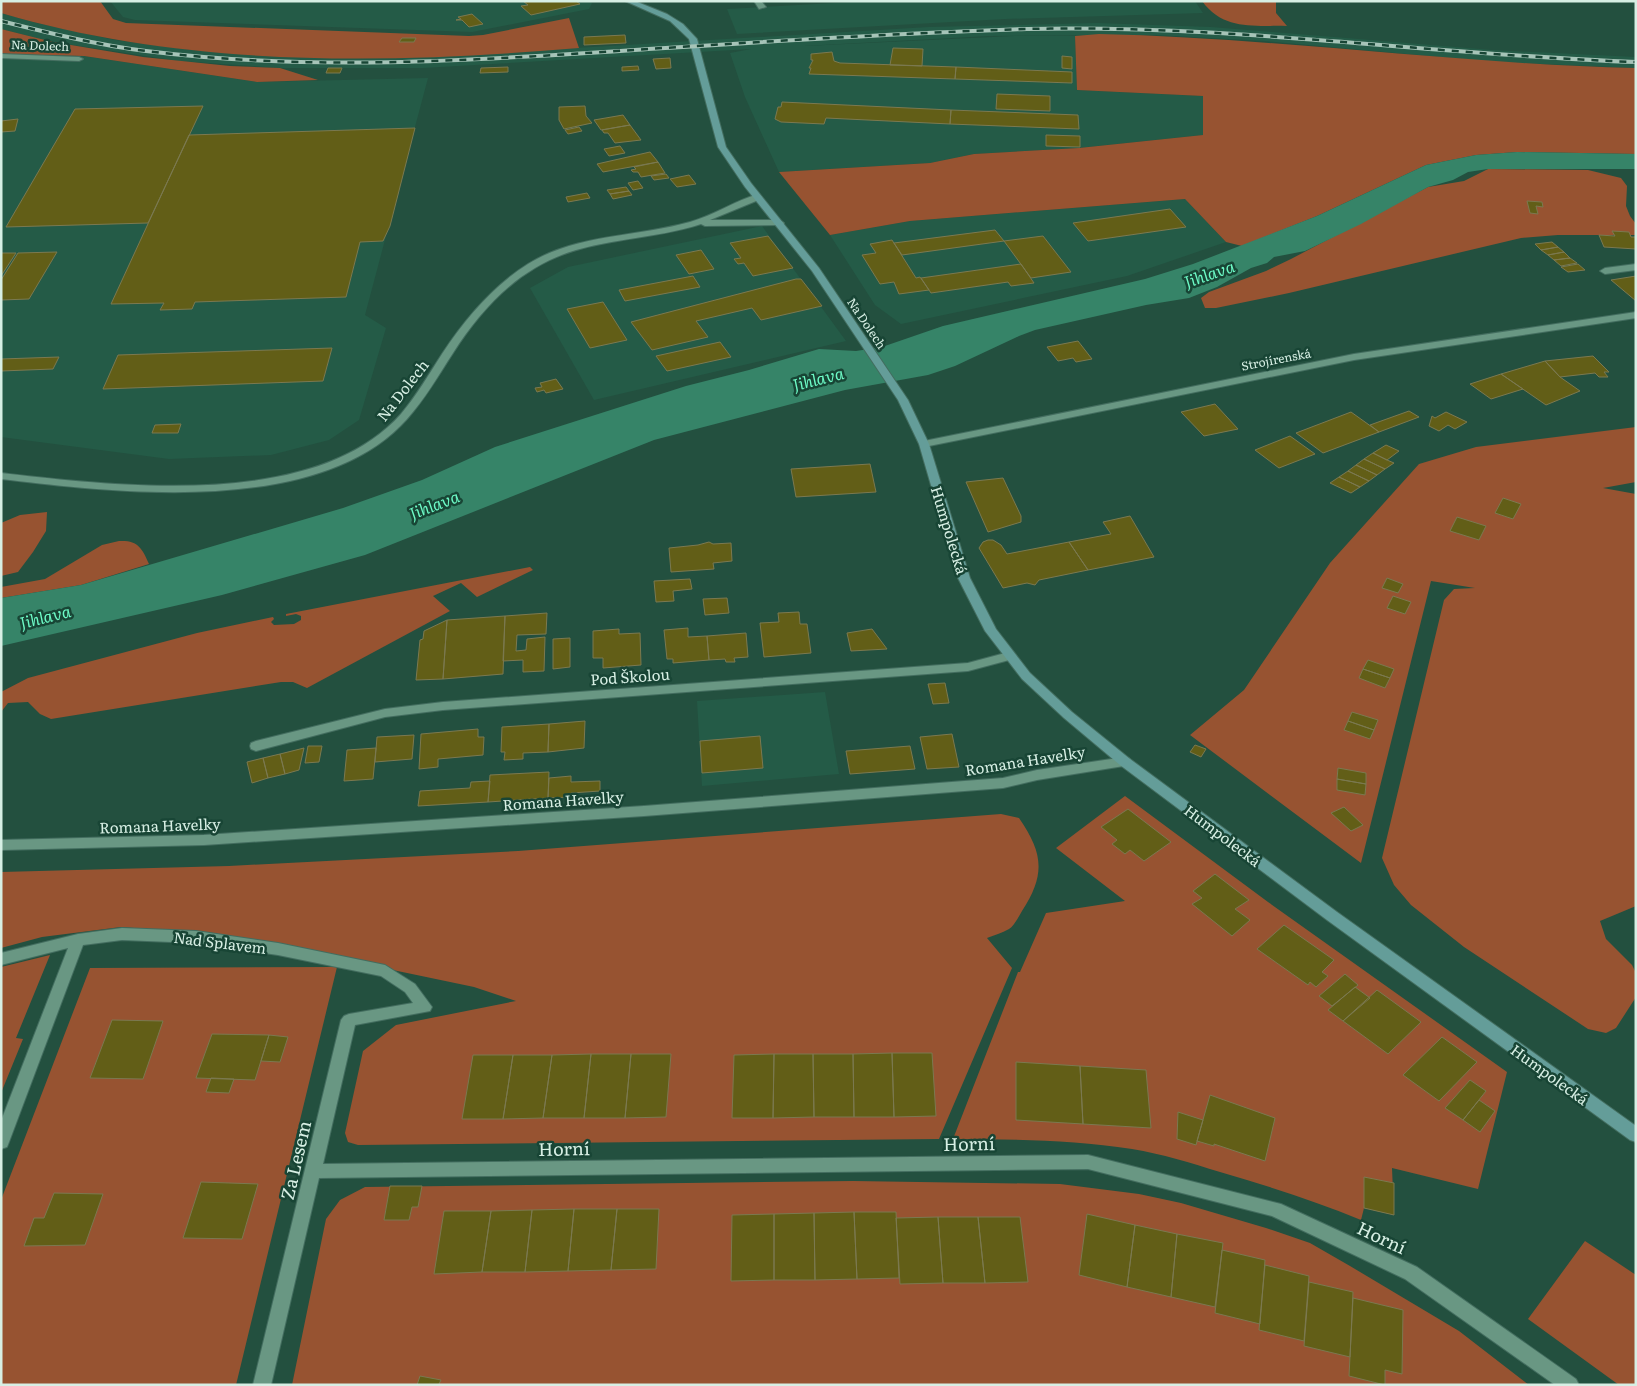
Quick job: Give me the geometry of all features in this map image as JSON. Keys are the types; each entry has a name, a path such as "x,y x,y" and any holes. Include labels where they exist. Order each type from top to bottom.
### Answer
{"main road":[{"name":"Na Dolech","path":"628,1 675,21 691,35 696,46 722,147 758,197 816,270 851,321 903,400 924,444"},
{"name":"Humpolecká","path":"924,444 964,578 991,631 1009,656 1044,695 1125,762 1340,922 1636,1135"}],"street":[{"name":"Na Dolech","path":"1,56 79,59"},
{"name":"Na Dolech","path":"1,476 80,486 158,489 259,483 322,469 355,455 379,440 396,425 427,386 457,339 492,300 518,275 549,257 571,249 697,223 758,197"},
{"name":"Na Dolech","path":"697,223 780,223"},
{"path":"1605,271 1636,267"},
{"name":"Strojírenská","path":"924,444 1354,356 1636,316"},
{"name":"Pod Školou","path":"256,746 385,712 443,706 968,667 1009,656"},
{"name":"Romana Havelky","path":"1,845 204,840 634,812 1003,783 1037,775 1125,762"},
{"name":"Nad Splavem","path":"1,959 78,940 122,934 196,937 278,949 384,971 410,988 425,1007"},
{"path":"1,1142 78,940"},
{"name":"Za Lesem","path":"262,1385 350,1020 425,1007"},
{"name":"Horní","path":"313,1171 1088,1162 1275,1209 1411,1273 1570,1385"}],"shaded area":[{"path":"1,1 100,1 113,19 126,23 469,36 569,18 579,48 434,57 361,58 288,57 215,52 143,44 72,31 1,13"},
{"path":"110,1 590,1 592,3 589,9 472,32 135,20 123,17"},
{"path":"870,1 1195,1 1203,13 1005,19 737,34 727,9"},
{"path":"1202,1 1276,1 1276,13 1287,26 1251,26 1230,22 1211,11"},
{"path":"1,13 115,40 193,50 289,57 426,57 929,27 1097,23 1211,27 1492,50 1636,57 1636,68 1495,62 1265,41 1155,35 989,36 804,46 1014,36 1075,36 1077,90 1203,96 1203,135 1079,148 974,154 930,163 779,172 745,97 730,53 751,49 423,68 280,68 179,61 53,42 1,29"},
{"path":"1,29 53,42 143,57 230,66 280,68 318,80 257,82 84,56 1,54"},
{"path":"1099,34 1234,40 1501,62 1636,68 1636,154 1517,152 1476,155 1426,165 1317,216 1242,246 1226,242 1185,199 910,221 830,235 779,172 930,163 974,154 1079,148 1203,135 1203,96 1077,90 1075,36"},
{"path":"35,53 84,56 257,82 428,78 365,315 386,328 359,420 329,440 271,455 169,459 1,437 1,54"},
{"path":"1488,169 1588,170 1621,178 1627,186 1626,206 1636,224 1636,235 1558,235 1521,238 1289,293 1216,308 1205,308 1201,298 1209,292 1266,271 1428,187 1464,181"},
{"path":"1185,199 1226,242 1127,276 901,324 875,305 830,235 910,221"},
{"path":"762,226 846,341 594,400 530,288 568,267"},
{"path":"1636,427 1636,482 1603,488 1636,494 1636,906 1600,921 1606,939 1632,965 1636,973 1636,997 1616,1028 1606,1033 1588,1029 1464,947 1411,905 1394,885 1382,858 1444,600 1454,589 1475,588 1431,581 1361,863 1190,735 1244,690 1330,563 1419,464 1476,447"},
{"path":"47,512 46,531 33,552 18,572 1,576 1,523 20,515"},
{"path":"119,541 131,542 138,546 149,564 81,585 1,598 1,587 45,579 102,545"},
{"path":"530,567 533,570 477,597 461,583 433,596 450,611 307,688 293,682 281,682 51,719 40,714 28,702 8,703 1,712 1,692 28,678 197,633 273,617 274,619 271,622 274,625 294,624 301,620 301,616 296,614 286,616 286,614"},
{"path":"825,692 839,774 702,786 697,701"},
{"path":"1125,796 1268,902 1507,1072 1478,1189 1392,1168 1394,1215 1364,1208 1361,1220 1274,1188 1143,1151 1065,1142 953,1139 1018,972 1020,972 1046,913 1125,901 1056,848"},
{"path":"1001,814 1019,818 1027,831 1037,853 1038,875 1030,898 1013,926 987,938 1012,968 939,1139 358,1145 348,1142 345,1133 363,1051 396,1025 516,1001 474,987 278,946 185,932 121,927 42,937 1,948 1,872 229,866 518,851"},
{"path":"50,955 16,1038 23,1039 1,1093 1,967"},
{"path":"337,967 236,1385 1,1385 1,1200 90,968"},
{"path":"853,1181 1060,1184 1139,1194 1181,1203 1266,1228 1310,1243 1459,1331 1529,1385 292,1385 326,1219 340,1200 365,1187"},
{"path":"1585,1241 1636,1275 1636,1385 1619,1385 1528,1319"}],"water":[{"name":"Jihlava","path":"1517,152 1636,154 1636,169 1488,169 1468,172 1453,180 1428,187 1361,224 1305,251 1274,257 1267,263 1251,268 1217,287 1189,298 1146,305 1035,330 955,366 928,375 845,390 654,440 365,555 222,595 1,646 1,598 81,585 343,508 422,480 495,447 686,386 819,349 856,351 882,347 943,326 1145,279 1193,264 1317,216 1426,165 1476,155"}],"building":[{"path":"523,1 576,1 580,4 531,15 521,6 528,5"},
{"path":"472,14 483,24 469,27 462,20 456,20 461,19 458,17"},
{"path":"625,35 626,43 584,45 584,37"},
{"path":"402,38 416,38 414,42 399,42"},
{"path":"893,48 923,49 922,66 890,65"},
{"path":"832,52 834,61 840,63 956,67 955,79 809,74 811,68 809,68 813,60 811,60 811,54"},
{"path":"1062,56 1072,57 1072,69 1062,68"},
{"path":"670,58 671,68 656,69 653,59"},
{"path":"638,66 639,70 622,71 622,67"},
{"path":"508,67 508,72 480,73 481,68"},
{"path":"956,67 1072,72 1072,83 955,79"},
{"path":"328,68 342,68 340,73 326,73"},
{"path":"997,94 1050,96 1050,111 996,109"},
{"path":"782,102 951,110 950,124 826,118 824,124 781,122 775,119 778,107 781,107"},
{"path":"203,106 148,223 6,227 75,109"},
{"path":"585,106 586,116 592,123 564,129 559,120 559,107"},
{"path":"951,110 1078,115 1079,129 950,124"},
{"path":"623,115 630,125 601,130 594,120"},
{"path":"18,119 15,131 1,132 1,121"},
{"path":"630,125 641,140 615,143 608,133 604,133 602,130"},
{"path":"579,127 582,131 568,134 565,130"},
{"path":"415,128 390,226 383,241 360,242 346,297 195,302 192,309 160,310 164,303 111,304 189,135"},
{"path":"1046,135 1080,136 1080,147 1046,146"},
{"path":"620,146 625,153 609,156 604,149"},
{"path":"650,152 658,162 603,172 597,164"},
{"path":"658,162 665,173 641,177 638,172 631,170 636,169 634,167"},
{"path":"666,174 669,178 654,180 651,176"},
{"path":"689,175 696,184 677,187 670,179"},
{"path":"638,181 643,188 633,190 628,183"},
{"path":"626,187 629,191 610,194 607,190"},
{"path":"629,191 632,195 613,199 610,194"},
{"path":"587,193 590,198 568,202 566,197"},
{"path":"1527,201 1542,202 1543,207 1536,206 1538,214 1530,213"},
{"path":"1170,209 1186,227 1088,241 1073,223"},
{"path":"995,230 1004,241 902,255 894,243"},
{"path":"1612,231 1629,232 1631,237 1636,237 1636,249 1604,247 1599,235 1615,236"},
{"path":"768,236 793,268 753,276 744,263 738,264 734,259 741,258 730,243"},
{"path":"1043,236 1071,272 1031,278 1004,241"},
{"path":"892,240 916,278 920,277 929,290 899,294 894,282 880,284 862,255 876,253 870,244"},
{"path":"1552,242 1558,247 1541,250 1535,244"},
{"path":"1558,247 1564,252 1548,255 1541,250"},
{"path":"701,250 714,269 689,274 676,255"},
{"path":"57,252 29,299 1,300 1,280 18,253"},
{"path":"1564,252 1570,258 1554,260 1548,255"},
{"path":"1,253 16,253 1,276"},
{"path":"1570,258 1577,263 1561,266 1554,260"},
{"path":"1021,264 1034,283 1011,286 1008,282 931,293 921,278"},
{"path":"1578,264 1585,270 1568,272 1561,267"},
{"path":"693,276 700,287 625,301 619,290"},
{"path":"1636,276 1636,301 1611,280"},
{"path":"801,279 822,306 761,320 752,308 696,321 708,337 652,350 631,322"},
{"path":"603,302 627,340 590,348 567,309"},
{"path":"1078,341 1092,359 1076,362 1073,358 1058,361 1047,347"},
{"path":"720,342 731,357 667,371 656,356"},
{"path":"332,348 323,381 103,389 118,355"},
{"path":"1593,356 1609,372 1604,372 1608,377 1599,377 1595,373 1560,377 1545,361"},
{"path":"59,357 53,369 1,371 1,359"},
{"path":"1545,361 1560,377 1580,391 1546,405 1501,374"},
{"path":"1501,374 1523,389 1491,399 1470,384"},
{"path":"556,379 563,389 546,393 544,390 537,392 535,388 542,387 540,383"},
{"path":"1215,404 1238,429 1204,436 1181,412"},
{"path":"1409,411 1419,417 1379,432 1370,425"},
{"path":"1351,412 1379,432 1323,453 1296,433"},
{"path":"1446,412 1467,422 1455,429 1448,425 1439,431 1429,426 1432,416 1435,418"},
{"path":"181,424 178,433 152,433 155,425"},
{"path":"1290,436 1315,454 1279,468 1255,450"},
{"path":"1386,445 1399,451 1387,460 1373,453"},
{"path":"1373,453 1394,463 1385,469 1364,459"},
{"path":"1364,459 1385,469 1377,475 1356,465"},
{"path":"870,464 876,492 796,497 791,469"},
{"path":"1356,465 1377,475 1369,481 1348,471"},
{"path":"1348,471 1369,481 1360,487 1339,477"},
{"path":"1339,477 1360,487 1351,493 1330,483"},
{"path":"1003,478 1021,516 1021,522 988,532 966,482"},
{"path":"1503,498 1521,504 1513,519 1495,513"},
{"path":"1130,516 1154,557 1088,570 1069,542 1111,534 1103,522"},
{"path":"1457,517 1486,526 1479,540 1450,531"},
{"path":"993,540 1001,545 1007,554 1069,542 1088,570 1039,580 1035,585 1027,583 1003,588 979,548 983,542"},
{"path":"709,542 713,544 731,543 732,561 713,563 714,569 671,572 669,548"},
{"path":"1387,578 1403,584 1398,593 1382,588"},
{"path":"690,579 692,589 673,591 674,601 656,602 654,581"},
{"path":"1393,596 1411,602 1405,614 1387,608"},
{"path":"727,598 729,613 705,615 703,599"},
{"path":"799,612 800,624 807,624 811,653 764,657 760,623 779,622 778,613"},
{"path":"547,613 546,634 517,635 516,651 526,650 527,639 545,637 544,671 523,672 523,660 503,661 505,616"},
{"path":"505,616 503,674 443,679 447,620"},
{"path":"447,620 443,679 416,680 420,640 423,639 424,631"},
{"path":"688,628 688,637 707,636 709,660 673,663 673,659 667,659 664,630"},
{"path":"619,629 619,634 640,633 641,665 603,668 603,658 593,658 593,631"},
{"path":"872,629 887,649 851,651 847,633"},
{"path":"746,633 748,657 734,658 735,662 726,662 725,659 709,660 707,636"},
{"path":"570,638 570,667 553,669 553,639"},
{"path":"1368,660 1394,669 1390,678 1363,669"},
{"path":"1363,669 1390,678 1385,688 1359,678"},
{"path":"945,683 949,703 933,704 928,684"},
{"path":"1352,712 1378,720 1374,730 1348,721"},
{"path":"585,721 584,748 548,752 549,724"},
{"path":"1348,721 1374,730 1370,739 1344,730"},
{"path":"549,724 548,752 523,753 523,759 504,760 505,752 501,752 502,727"},
{"path":"478,729 478,737 484,737 483,755 438,759 438,767 419,769 421,734"},
{"path":"952,734 959,767 927,769 920,737"},
{"path":"414,735 412,759 375,762 377,737"},
{"path":"760,736 763,768 702,773 700,741"},
{"path":"1195,745 1206,749 1201,757 1190,752"},
{"path":"308,746 322,746 319,762 305,763"},
{"path":"910,746 915,769 850,774 846,751"},
{"path":"304,748 299,770 285,774 280,754"},
{"path":"376,748 373,779 344,781 347,750"},
{"path":"280,754 285,774 268,778 263,758"},
{"path":"263,758 268,778 252,783 247,762"},
{"path":"1338,768 1366,773 1366,784 1337,779"},
{"path":"549,772 548,798 488,802 490,775"},
{"path":"571,776 571,782 600,781 600,791 571,793 571,797 548,798 549,778"},
{"path":"1337,779 1366,784 1365,795 1337,790"},
{"path":"490,781 488,802 418,806 420,791 470,788 471,782"},
{"path":"1344,807 1363,825 1351,831 1331,813"},
{"path":"1128,809 1171,842 1144,861 1130,850 1125,854 1112,844 1117,840 1101,827"},
{"path":"1215,874 1249,900 1235,909 1250,920 1232,936 1192,904 1202,898 1193,891"},
{"path":"1284,925 1334,960 1322,972 1328,976 1316,987 1310,982 1308,985 1257,949"},
{"path":"1345,974 1358,985 1332,1006 1319,996"},
{"path":"1355,987 1370,998 1343,1021 1328,1010"},
{"path":"1377,990 1421,1022 1388,1054 1343,1021"},
{"path":"112,1020 163,1021 143,1079 90,1078"},
{"path":"212,1034 269,1035 255,1080 196,1078"},
{"path":"269,1035 288,1037 280,1062 261,1061"},
{"path":"1442,1037 1477,1062 1439,1101 1403,1075"},
{"path":"892,1053 932,1053 936,1116 894,1117"},
{"path":"892,1053 894,1117 854,1117 853,1054"},
{"path":"591,1054 631,1054 625,1118 584,1118"},
{"path":"591,1054 584,1118 543,1118 552,1055"},
{"path":"631,1054 671,1054 666,1117 625,1118"},
{"path":"774,1054 813,1054 814,1117 773,1118"},
{"path":"774,1054 773,1118 732,1118 734,1055"},
{"path":"813,1054 853,1054 854,1117 814,1117"},
{"path":"473,1055 513,1055 503,1119 462,1119"},
{"path":"513,1055 552,1055 543,1118 503,1119"},
{"path":"1016,1062 1080,1066 1083,1124 1016,1120"},
{"path":"1080,1066 1146,1070 1151,1128 1083,1124"},
{"path":"211,1078 234,1079 229,1093 206,1092"},
{"path":"1470,1080 1486,1091 1463,1120 1445,1108"},
{"path":"1210,1095 1275,1118 1265,1161 1214,1144 1214,1146 1197,1141"},
{"path":"1479,1100 1495,1111 1480,1132 1463,1120"},
{"path":"1178,1112 1203,1120 1196,1145 1177,1139"},
{"path":"1364,1177 1394,1183 1394,1215 1364,1208"},
{"path":"201,1182 258,1184 242,1239 183,1238"},
{"path":"390,1186 422,1186 418,1207 412,1207 409,1220 384,1220"},
{"path":"54,1193 103,1194 85,1245 24,1246 34,1218 44,1218"},
{"path":"574,1209 617,1209 611,1270 568,1271"},
{"path":"574,1209 568,1271 525,1272 532,1210"},
{"path":"617,1209 659,1209 656,1269 611,1270"},
{"path":"532,1210 525,1272 482,1272 491,1211"},
{"path":"444,1211 491,1211 482,1272 434,1274"},
{"path":"854,1212 857,1279 815,1280 814,1213"},
{"path":"854,1212 896,1212 899,1278 857,1279"},
{"path":"814,1213 815,1280 774,1280 774,1214"},
{"path":"774,1214 774,1280 731,1281 732,1215"},
{"path":"1087,1214 1135,1225 1127,1287 1079,1275"},
{"path":"938,1217 943,1283 900,1284 896,1218"},
{"path":"938,1217 978,1217 985,1283 943,1283"},
{"path":"978,1217 1020,1217 1028,1282 985,1283"},
{"path":"1135,1225 1177,1234 1171,1297 1127,1287"},
{"path":"1177,1234 1223,1243 1215,1307 1171,1297"},
{"path":"1222,1250 1265,1260 1260,1324 1215,1313"},
{"path":"1265,1265 1309,1276 1304,1341 1259,1330"},
{"path":"1309,1282 1353,1292 1350,1357 1304,1346"},
{"path":"1353,1298 1403,1310 1402,1374 1385,1370 1385,1385 1349,1376"},
{"path":"420,1376 441,1380 439,1384 442,1385 417,1385"}],"railway":[{"path":"1,21 73,38 146,51 271,61 397,62 460,60 885,35 1027,29 1103,29 1255,35 1484,53 1636,62"}]}
